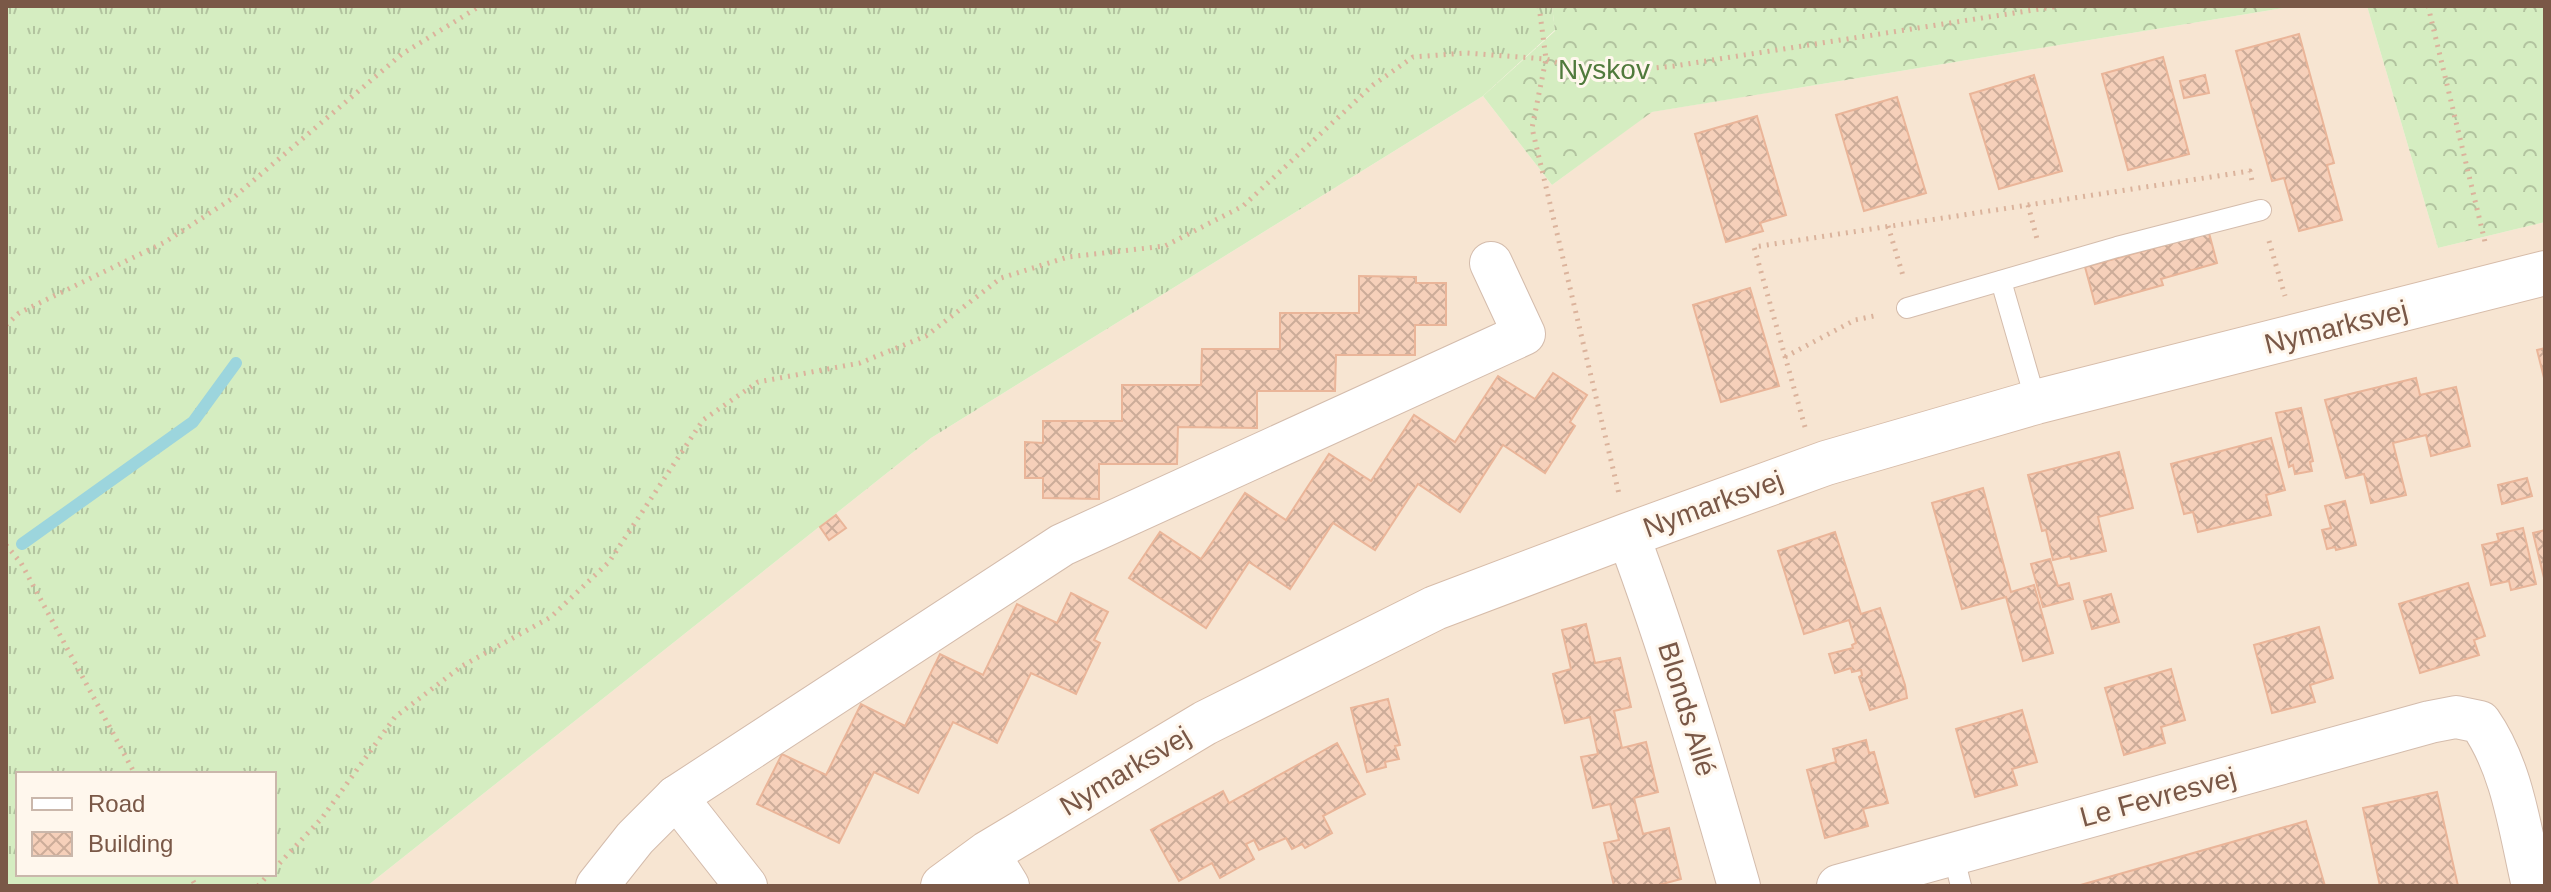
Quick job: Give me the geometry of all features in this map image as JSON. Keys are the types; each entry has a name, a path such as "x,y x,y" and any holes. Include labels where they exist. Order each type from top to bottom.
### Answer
{"street":[{"path":"597,886 635,838 676,797 1062,545 1524,334 1491,263"},
{"name":"Nymarksvej","path":"943,886 998,870 1205,723 1435,608 1826,463 2036,402 2545,273"},
{"name":"Blonds Allé","path":"1628,535 1689,710 1739,886"},
{"name":"Le Fevresvej","path":"1838,886 1957,870 2430,722 2456,717 2480,722 2496,744 2533,886"},
{"path":"676,797 746,886"}],"lane":[{"path":"1909,307 2261,210"},
{"path":"2001,281 2036,402"}],"path":[{"path":"6,325 19,313 165,242 233,198 402,54 480,6"},
{"path":"1539,6 1546,59 1532,128 1628,535"},
{"path":"276,867 322,818 395,717 462,666 551,617 609,562 703,420 758,382 860,363 926,336 1001,278 1068,257 1165,246 1243,206 1373,85 1413,57 1466,53 1546,59 1594,74 1674,66 2059,6"},
{"path":"2428,6 2496,286"},
{"path":"1785,357 1855,320 1909,307 1888,226"},
{"path":"6,545 21,563 134,772"}],"shaded area":[{"path":"2296,6 2367,6 2438,248 2545,222 2545,886 367,886 931,438 1483,96 1552,185 1651,112"}],"green space":[{"path":"6,6 1552,6 1555,30 1483,96 931,438 367,886 6,886"},
{"name":"Nyskov","path":"1552,6 2296,6 1652,112 1552,185 1483,96 1555,31"},
{"path":"2367,6 2545,6 2545,222 2438,248"}],"building":[{"path":"2299,34 2334,163 2327,165 2342,220 2299,231 2284,178 2272,181 2236,51"},
{"path":"2163,57 2189,154 2128,170 2102,74"},
{"path":"2034,75 2062,171 1999,189 1970,94"},
{"path":"2205,75 2209,93 2184,98 2180,81"},
{"path":"1897,97 1926,193 1864,211 1836,115"},
{"path":"1757,116 1786,215 1760,223 1763,231 1726,242 1695,134"},
{"path":"2209,233 2217,263 2161,279 2163,285 2095,304 2085,267"},
{"path":"1359,276 1416,277 1416,283 1446,283 1446,325 1415,325 1415,355 1336,355 1335,391 1257,391 1257,428 1178,427 1177,464 1099,464 1099,499 1043,498 1043,478 1025,478 1025,442 1043,443 1043,421 1122,421 1122,385 1201,385 1202,349 1280,349 1280,313 1359,313"},
{"path":"1750,288 1779,386 1721,402 1693,305"},
{"path":"2545,348 2545,382 2537,350"},
{"path":"1553,373 1587,395 1570,422 1575,426 1545,473 1503,445 1460,512 1418,484 1375,550 1333,523 1290,589 1249,562 1206,628 1129,578 1160,532 1201,559 1245,493 1286,520 1329,454 1371,481 1414,415 1455,442 1498,376 1535,399"},
{"path":"2416,378 2420,395 2456,387 2470,446 2431,456 2426,435 2393,443 2406,495 2371,503 2364,474 2346,478 2325,400"},
{"path":"2301,408 2313,461 2310,462 2312,471 2295,474 2293,465 2289,467 2276,413"},
{"path":"2271,438 2285,490 2266,495 2271,515 2198,532 2193,512 2184,514 2171,464"},
{"path":"2119,452 2133,508 2098,517 2106,551 2053,560 2028,475"},
{"path":"2527,478 2532,496 2502,504 2498,485"},
{"path":"1983,488 2011,592 2034,585 2053,653 2023,661 2006,597 1962,609 1932,503"},
{"path":"2345,501 2356,545 2327,549 2322,530 2331,528 2325,506"},
{"path":"836,515 846,528 829,540 820,527"},
{"path":"2523,528 2536,584 2511,590 2509,581 2491,585 2482,545 2499,541 2497,534"},
{"path":"2545,530 2545,582 2533,533"},
{"path":"1835,532 1861,614 1880,608 1905,685 1907,698 1870,710 1859,677 1861,670 1852,672 1851,668 1835,673 1829,654 1853,648 1852,645 1856,643 1849,620 1804,634 1778,551"},
{"path":"2050,559 2058,586 2069,583 2073,599 2043,607 2031,564"},
{"path":"2468,583 2485,636 2474,640 2479,655 2420,673 2399,604"},
{"path":"1071,593 1108,612 1094,640 1100,643 1076,694 1031,673 997,743 953,722 918,793 874,772 839,843 757,804 782,754 826,775 861,704 905,726 940,654 983,675 1017,604 1057,623"},
{"path":"2111,594 2119,622 2092,629 2084,601"},
{"path":"1586,624 1595,663 1620,658 1631,707 1614,711 1622,748 1646,742 1658,792 1634,798 1643,834 1669,828 1681,879 1655,886 1614,886 1604,843 1619,840 1610,804 1593,808 1581,757 1598,754 1590,717 1565,723 1553,674 1571,669 1562,630"},
{"path":"2319,627 2333,678 2310,685 2315,702 2272,713 2254,645"},
{"path":"2171,669 2185,720 2161,727 2165,743 2124,755 2105,688"},
{"path":"1388,699 1400,745 1395,746 1399,759 1385,762 1386,767 1367,772 1351,708"},
{"path":"2022,710 2037,762 2012,769 2017,785 1975,797 1956,729"},
{"path":"1866,740 1869,753 1874,752 1888,803 1863,809 1868,826 1825,838 1807,770 1836,762 1833,749"},
{"path":"1337,743 1365,794 1323,816 1332,833 1305,848 1302,844 1292,849 1286,838 1259,850 1254,840 1246,844 1254,859 1220,878 1212,863 1179,881 1151,830 1223,791 1229,803"},
{"path":"2437,792 2458,886 2380,886 2363,808"},
{"path":"2306,821 2325,886 2077,886"}],"waterway":[{"path":"22,544 193,422 236,363"}]}
